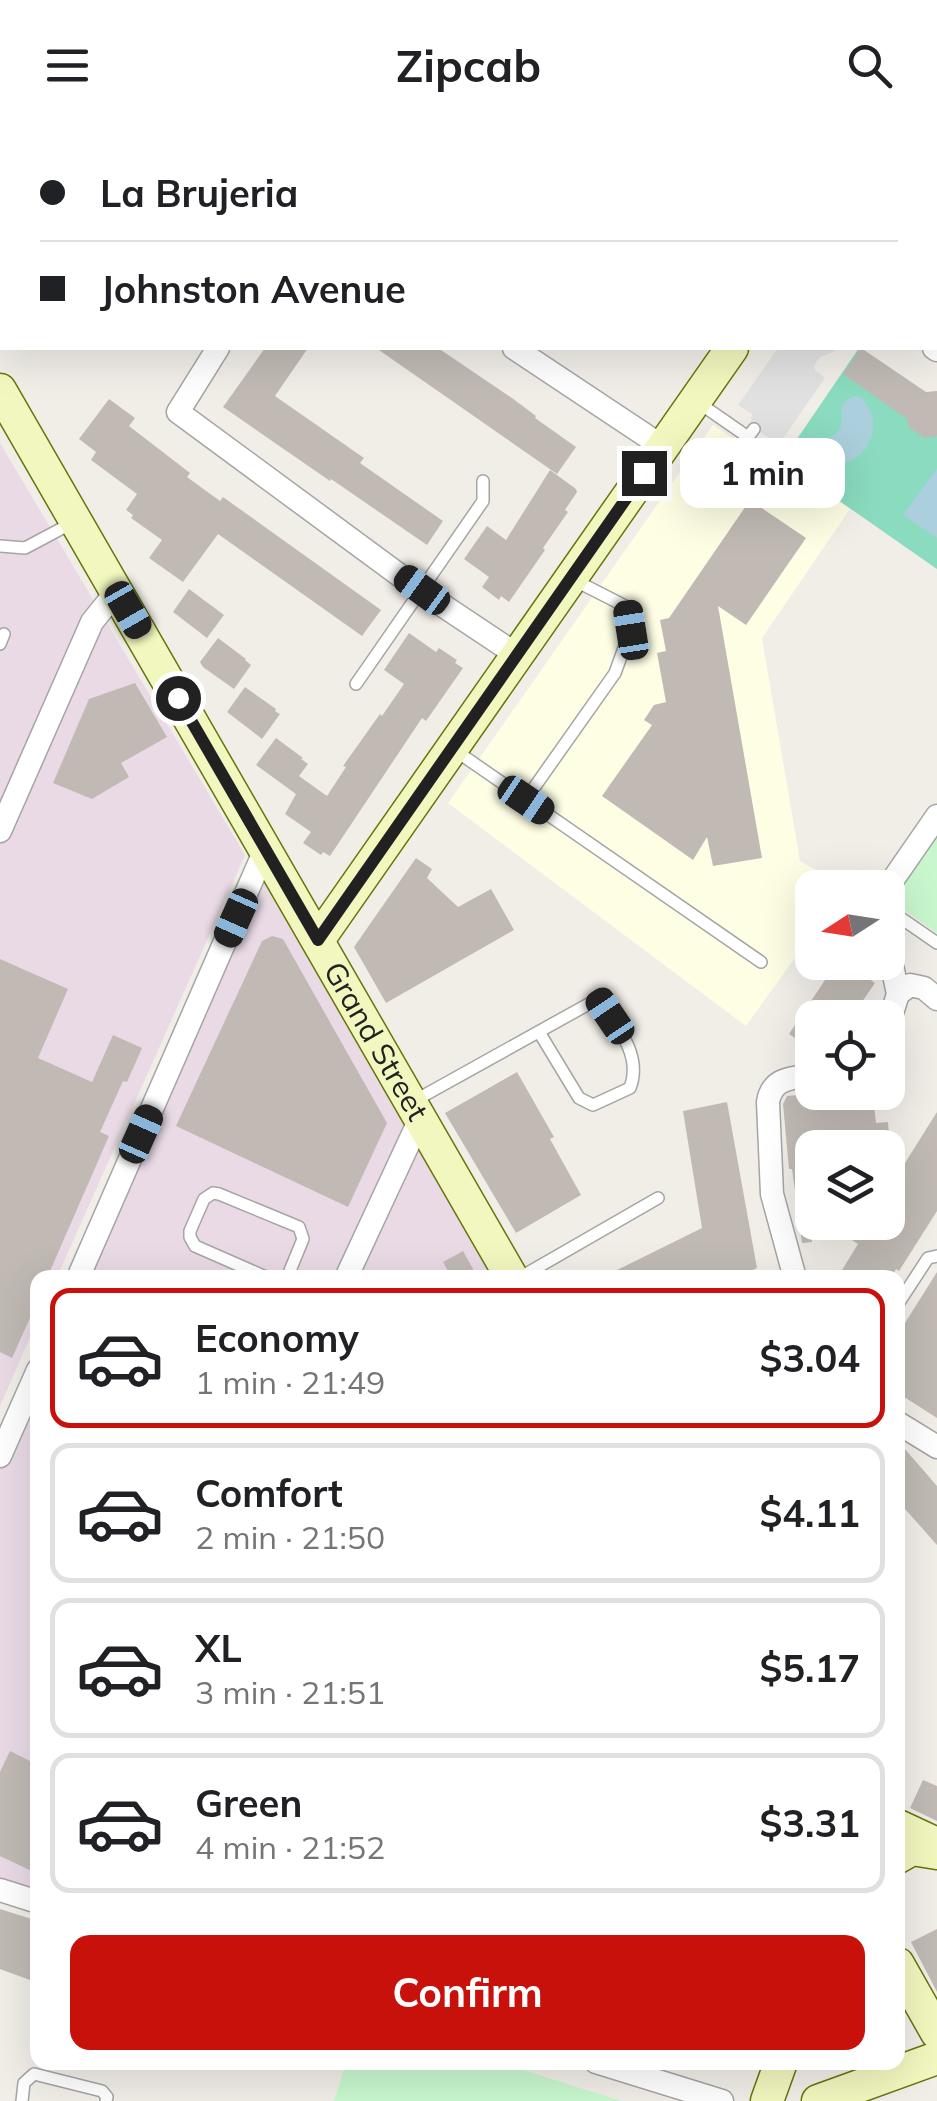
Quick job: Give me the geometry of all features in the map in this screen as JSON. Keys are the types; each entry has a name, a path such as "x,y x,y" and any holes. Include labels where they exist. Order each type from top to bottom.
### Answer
{"main road":[{"path":"318,940 731,350"},
{"name":"Grand Street","path":"0,390 510,1270"},
{"path":"905,1829 937,1844"},
{"path":"905,1853 912,1850 937,1854"},
{"path":"905,1976 937,2033"},
{"path":"905,2070 937,2058"},
{"path":"767,2101 778,2070"},
{"path":"818,2101 904,2070"}],"street":[{"path":"217,350 178,412 517,655"},
{"path":"517,350 663,448"},
{"path":"0,831 92,622 117,591"},
{"path":"900,870 937,816"},
{"path":"82,1270 266,850"},
{"path":"895,980 896,1000"},
{"path":"898,994 910,985 924,988 937,999"},
{"path":"793,1270 772,1194 768,1102 770,1090 780,1080 795,1078"},
{"path":"349,1270 416,1111"},
{"path":"0,1456 30,1388"},
{"path":"905,1427 937,1448"},
{"path":"0,1890 30,1899"},
{"path":"622,2070 722,2101"}],"lane":[{"path":"695,401 748,436 754,428"},
{"path":"356,684 483,502 483,481"},
{"path":"0,546 24,548 76,521"},
{"path":"526,800 615,673 631,630 628,607 571,578"},
{"path":"452,748 761,962"},
{"path":"905,921 937,943"},
{"path":"416,1111 539,1032 600,998 631,1051 634,1078 630,1088 593,1105 579,1098 539,1032"},
{"path":"250,1270 192,1242 190,1231 208,1195 219,1194 299,1227 303,1239 291,1270"},
{"path":"529,1270 658,1198"},
{"path":"905,1293 928,1258 937,1256"},
{"path":"22,2101 24,2083 34,2074 102,2091 108,2097 106,2101"}],"shaded area":[{"path":"777,350 837,350 819,358 814,366 825,378 779,444 747,424 752,414 738,405"},
{"path":"713,425 777,468 782,461 850,509 762,638 800,861 816,870 795,870 795,958 746,1026 448,803"},
{"path":"0,443 245,855 60,1270 30,1270 30,1338 0,1406"},
{"path":"264,872 491,1270 88,1270"},
{"path":"30,1400 30,1892 0,1883 0,1469"}],"green space":[{"path":"858,350 937,401 937,569 782,461"},
{"path":"937,838 937,933 905,910 905,883"},
{"path":"344,2070 523,2070 621,2101 334,2101"}],"water":[{"path":"855,396 862,398 872,414 871,438 855,459 838,464 829,462 824,441 838,431 842,407"},
{"path":"937,468 937,538 903,515"}],"building":[{"path":"264,350 307,350 275,396 364,458 360,463 443,521 427,545 223,407"},
{"path":"379,350 441,350 512,398 576,447 557,474"},
{"path":"860,350 864,350 926,392 937,391 937,436 924,438 909,427 907,419 843,374"},
{"path":"109,399 135,418 129,426 190,473 187,477 220,501 223,497 381,610 362,636 218,534 183,582 149,558 162,540 126,510 137,494 91,460 96,452 79,439"},
{"path":"550,470 577,492 545,550 509,602 501,596 499,600 482,587 489,577 464,559 487,526 506,540"},
{"path":"750,500 806,538 746,625 718,606 762,858 713,866 707,837 693,860 602,796 652,725 644,720 654,705 666,702 657,653 666,651 660,620 669,618"},
{"path":"189,589 224,615 207,638 173,612"},
{"path":"409,633 436,652 439,648 463,668 426,721 422,718 330,856 323,852 321,855 303,843 311,832 285,814 296,794 256,765 276,738 308,764 299,776 327,796 346,767 343,766 404,684 384,670"},
{"path":"218,638 251,665 234,689 200,662"},
{"path":"135,683 167,737 121,763 129,777 92,799 53,783 89,699"},
{"path":"245,687 280,714 262,739 227,712"},
{"path":"416,858 432,869 427,878 458,907 491,889 514,930 386,1003 354,947"},
{"path":"272,936 283,939 387,1123 348,1207 176,1126 262,941"},
{"path":"0,959 68,989 38,1058 92,1082 113,1035 142,1048 100,1132 109,1136 50,1270 30,1270 30,1318 12,1358 0,1352"},
{"path":"825,980 875,983 863,1000 812,1000"},
{"path":"517,1072 581,1195 516,1233 445,1113"},
{"path":"795,1095 795,1110 874,1110 876,1123 888,1122 889,1130 795,1130 795,1191 783,1104 787,1096"},
{"path":"727,1102 757,1268 617,1270 702,1228 683,1111"},
{"path":"937,1112 937,1211 900,1270 842,1270 858,1244 852,1240 905,1240 905,1163"},
{"path":"463,1251 474,1270 448,1270 443,1262"},
{"path":"937,1272 937,1418 905,1397 905,1323"},
{"path":"905,1449 937,1486 937,1545 905,1509"},
{"path":"10,1751 30,1761 30,1870 0,1856 0,1772"},
{"path":"923,1780 937,1786 937,1821 910,1808"},
{"path":"0,1909 30,1918 30,1980 0,1969"},
{"path":"937,1929 937,1992 911,1942"}],"route":[{"path":"178,698 318,940 644,473"}]}
